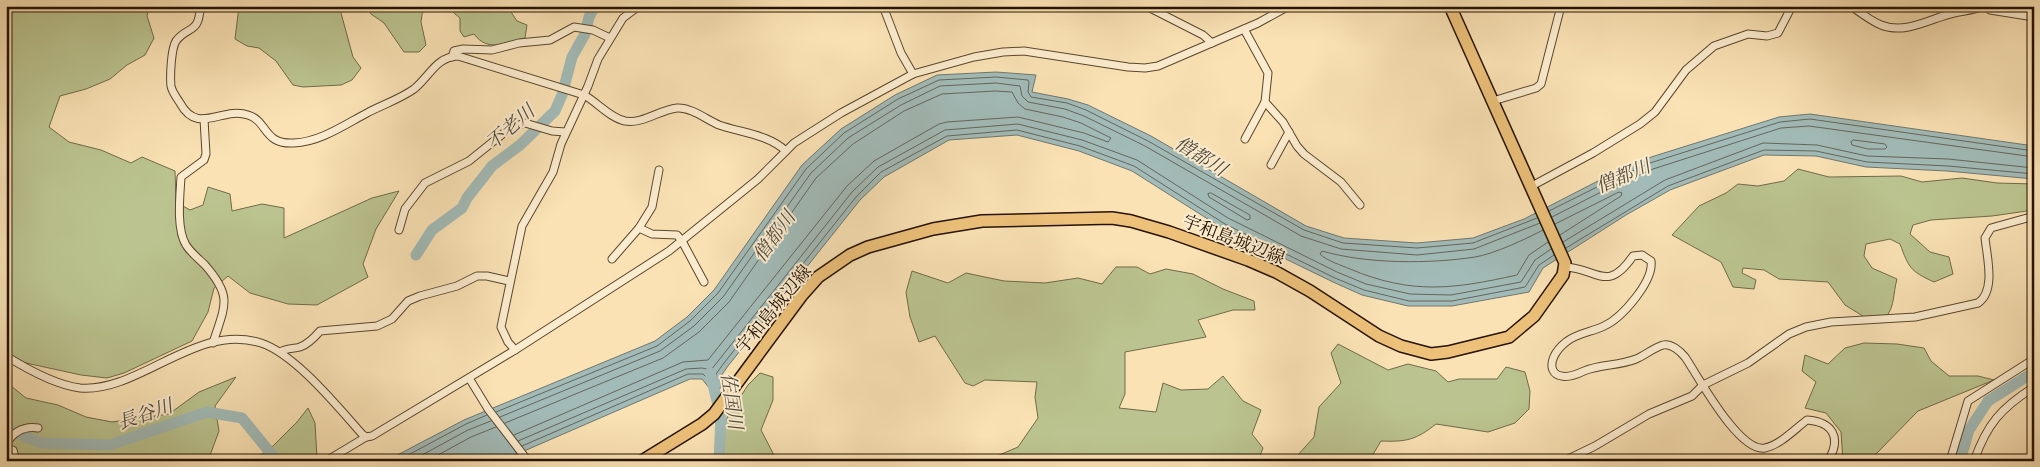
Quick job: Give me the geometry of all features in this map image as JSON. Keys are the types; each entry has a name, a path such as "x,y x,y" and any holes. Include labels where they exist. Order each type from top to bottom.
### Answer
{"main road":[{"path":"1450,6 1565,265"},
{"name":"宇和島城辺線","path":"642,461 702,424 719,407 753,359 818,277 850,255 934,229 961,224 1092,218 1131,221 1209,245 1276,272 1379,336 1401,346 1431,354 1448,352 1509,337 1534,316 1563,275 1565,265"}],"street":[{"path":"200,6 198,22 193,30 177,40 174,47 171,89 183,110 192,117 212,119 228,113 249,115 257,120 270,138 276,141 295,143 311,140 332,132 413,90 437,64 452,57 470,59 584,95 597,102 616,118 637,121 678,108 688,110 721,125 757,135 779,145 786,151"},
{"path":"515,350 508,342 501,327 522,226 553,172 565,132 584,95 598,59 623,18 639,6"},
{"path":"883,6 901,53 913,74"},
{"path":"1146,6 1203,35 1212,43"},
{"path":"326,461 469,378 614,287 682,240 758,179 786,151 806,135 841,113 913,74 974,57 1003,52 1024,51 1145,68 1158,66 1244,29 1289,6"},
{"path":"1493,101 1536,88 1540,84 1561,6"},
{"path":"1532,189 1640,124 1655,112 1686,70 1714,46 1748,34 1767,36 1778,33 1792,6"},
{"path":"1851,6 1881,25 1899,28 1909,27 1953,10 1974,10 1985,6 1990,10 2034,17"},
{"path":"452,57 454,52 462,49 492,50 519,43 550,40 574,27 593,30 610,38"},
{"path":"1244,29 1268,73 1264,102 1245,139"},
{"path":"1264,102 1283,122 1304,154 1341,182 1360,205"},
{"path":"204,119 206,154 204,160 181,177 179,204 181,228 186,245 215,277 225,296 223,312 213,343"},
{"path":"399,230 404,209 425,183 469,161 510,128 525,123 552,131 565,132"},
{"path":"1271,165 1289,132"},
{"path":"612,259 639,228 655,198 659,170"},
{"path":"1564,461 1595,446 1649,414 1692,396 1703,385 1748,363 1788,334 1806,327 1831,322 1915,317 1978,303 1984,299 1988,289 1985,238 1988,232 1991,228 2034,216"},
{"path":"639,228 652,234 677,235 682,240 704,282"},
{"path":"1565,265 1603,277 1613,276 1621,271 1633,256 1642,255 1651,261 1652,268 1648,280 1625,310 1606,326 1579,334 1566,341 1553,359 1552,368 1556,375 1562,378 1572,377 1594,367 1635,360 1663,345 1679,350 1717,409 1751,446 1759,448 1774,444 1807,420 1818,421 1828,426 1834,435 1835,445 1828,461"},
{"path":"280,352 284,349 301,347 314,338 320,330 377,326 392,319 408,301 456,286 477,276 510,281"},
{"path":"6,356 62,384 90,388 128,379 171,357 213,343 229,340 252,340 280,352 326,393 366,437"},
{"path":"1950,461 1968,401 2034,359"},
{"path":"469,378 488,409 528,461"},
{"path":"1974,461 1996,416 2010,403 2034,387"},
{"path":"6,444 21,429 38,428"},
{"path":"6,448 12,450 16,461"}],"green space":[{"path":"6,6 149,6 147,16 154,38 145,55 127,65 110,79 86,89 60,96 49,127 69,142 101,150 131,163 142,157 175,171 176,202 190,210 203,205 208,187 230,194 232,211 262,204 284,208 284,238 372,198 399,191 376,229 363,264 368,277 317,305 288,304 250,293 228,276 214,288 208,312 192,341 124,373 107,378 81,375 17,361 6,351"},
{"path":"239,6 343,6 341,13 353,57 361,68 352,80 341,85 303,87 293,85 276,61 259,48 247,46 235,39"},
{"path":"366,6 425,6 421,22 426,45 419,52 404,52 384,23 371,14"},
{"path":"449,6 507,6 517,21 527,25 525,38 504,44 491,45 479,40 474,34 464,37 460,31 460,18"},
{"path":"1798,169 1829,177 1901,176 1922,182 1962,178 1997,183 2034,184 2034,210 1992,216 1931,220 1913,225 1910,234 1930,252 1949,257 1953,274 1934,282 1911,268 1900,244 1890,239 1866,244 1864,256 1872,268 1897,279 1892,304 1886,317 1866,318 1845,305 1828,282 1779,279 1764,270 1743,268 1742,273 1756,280 1754,289 1733,287 1721,262 1672,235 1699,206 1726,193 1738,184 1758,186 1784,181"},
{"path":"1116,267 1137,267 1150,274 1166,269 1193,274 1223,289 1254,301 1255,310 1233,310 1198,320 1206,337 1125,352 1125,394 1119,408 1156,412 1163,383 1181,390 1208,389 1223,376 1243,401 1261,410 1252,434 1263,448 1258,461 959,461 964,455 990,459 1018,447 1038,418 1035,397 1037,382 985,380 973,386 965,383 935,336 919,342 910,317 906,292 912,271 948,283 966,273 1004,281 1045,283 1078,278 1102,284"},
{"path":"1864,343 1897,344 1924,348 1931,361 1949,376 1978,376 1994,380 1918,411 1876,454 1874,461 1843,461 1841,432 1826,413 1805,408 1816,382 1802,371 1805,355 1828,364 1845,348"},
{"path":"1338,344 1388,370 1408,364 1436,371 1448,382 1459,379 1497,379 1506,367 1525,372 1530,391 1529,409 1515,423 1488,432 1436,424 1422,434 1410,439 1381,441 1369,461 1295,461 1297,456 1314,437 1319,407 1341,383 1331,353"},
{"path":"760,373 773,377 773,400 761,430 777,461 718,461 715,449 728,416 748,385"},
{"path":"236,377 215,406 219,431 209,458 219,461 6,461 6,382 26,398 58,405 86,417 112,422 169,414 199,392"},
{"path":"308,408 315,423 317,458 314,461 247,461 267,452"}],"water":[{"name":"僧都川","path":"996,72 1036,75 1032,92 1088,105 1151,136 1306,226 1344,238 1417,243 1473,238 1524,219 1648,158 1779,117 1810,114 2034,146 2034,179 1947,171 1866,167 1816,156 1764,155 1670,190 1626,215 1543,268 1529,292 1452,306 1408,306 1362,295 1333,282 1222,228 1132,171 1079,151 1017,135 949,140 884,177 860,200 728,366 721,376 721,388 710,389 702,379 690,379 501,461 386,461 464,420 655,341 687,317 714,290 802,165 841,129 895,95 937,75"}],"waterway":[{"name":"不老川","path":"416,255 432,230 462,208 467,198 492,166 520,145 555,111 562,95 572,57 585,34 589,17 595,6"},
{"path":"1960,461 1969,430 1988,401 2034,372"},
{"name":"佐国川","path":"710,373 721,417 719,461"},
{"name":"長谷川","path":"6,429 41,443 110,445 207,412 242,418 277,461"}]}
